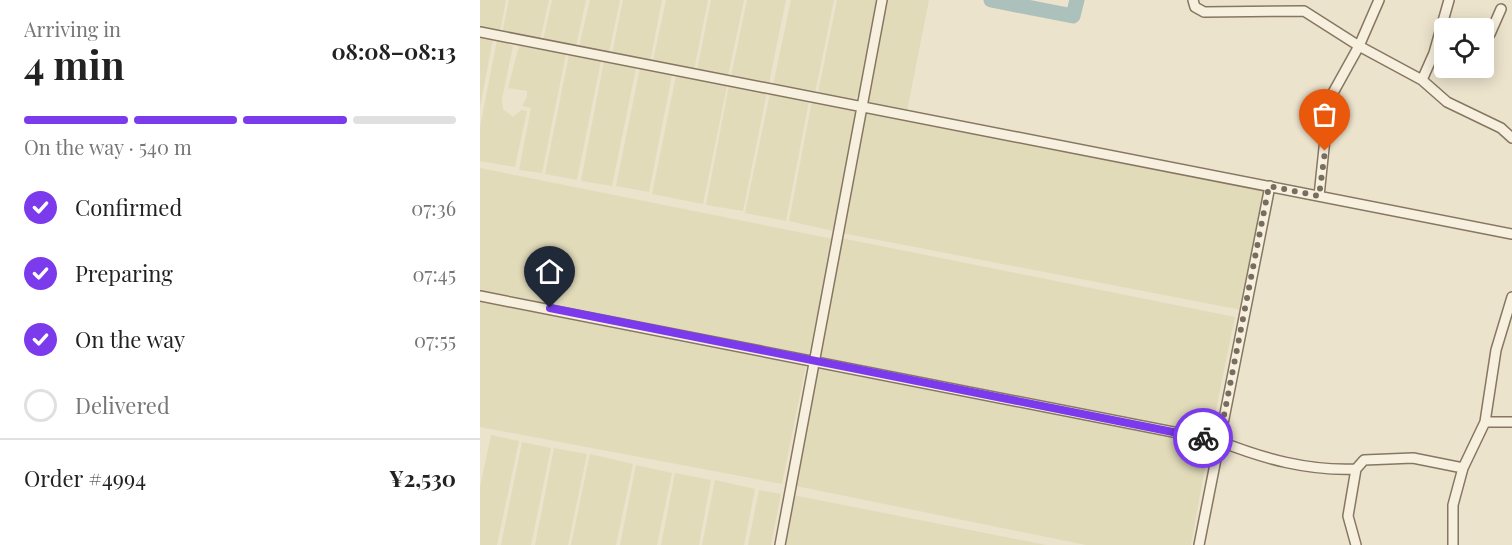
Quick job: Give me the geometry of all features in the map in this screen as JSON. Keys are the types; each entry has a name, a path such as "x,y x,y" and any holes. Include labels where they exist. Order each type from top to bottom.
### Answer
{"street":[{"path":"780,545 882,0"},
{"path":"1193,0 1195,7 1204,12 1304,11 1359,46 1422,80 1447,102 1501,128 1512,138"},
{"path":"1319,196 1329,100 1359,46 1379,0"},
{"path":"1443,18 1449,0"},
{"path":"1494,25 1501,9"},
{"path":"480,32 1512,234"},
{"path":"1422,80 1434,54"},
{"path":"1199,545 1269,186"},
{"path":"480,296 1219,441 1264,459 1327,470 1356,469"},
{"path":"1453,545 1453,505 1463,468 1485,422 1496,350 1512,297"},
{"path":"1485,422 1512,422"},
{"path":"1356,545 1348,516 1356,469 1364,460 1413,458 1463,468"}],"shaded area":[{"path":"480,0 506,0 500,32 480,28"},
{"path":"509,0 549,0 540,40 502,33"},
{"path":"552,0 586,0 576,46 543,41"},
{"path":"590,0 620,0 609,53 579,47"},
{"path":"623,0 662,0 650,62 612,54"},
{"path":"666,0 708,0 694,70 653,61"},
{"path":"711,0 744,0 728,76 697,70"},
{"path":"747,0 786,0 769,83 731,76"},
{"path":"791,0 834,0 815,93 773,85"},
{"path":"837,0 879,0 859,94 853,100 818,93"},
{"path":"888,0 929,0 907,111 867,102"},
{"path":"480,37 493,39 480,107"},
{"path":"497,40 513,46 502,99 503,109 513,117 521,110 527,111 515,167 480,161 480,127"},
{"path":"519,46 566,54 542,173 519,170 531,108 522,106 527,97 527,91 508,88"},
{"path":"569,55 601,61 577,180 545,174"},
{"path":"604,61 636,68 612,186 581,181"},
{"path":"640,68 672,75 649,192 616,186"},
{"path":"676,76 727,86 703,204 652,194"},
{"path":"729,85 767,92 743,211 706,205"},
{"path":"770,93 809,101 786,221 745,213"},
{"path":"812,101 856,110 833,231 789,221"},
{"path":"865,112 1265,190 1242,310 842,233"},
{"path":"480,168 833,239 809,355 480,292"},
{"path":"841,238 1235,317 1211,434 817,358"},
{"path":"480,301 806,365 782,484 480,427"},
{"path":"815,367 1209,445 1191,545 1086,545 791,485"},
{"path":"491,435 519,441 497,545 480,545 480,487"},
{"path":"522,442 551,448 531,545 501,545"},
{"path":"554,448 587,454 568,545 535,545"},
{"path":"590,454 633,464 616,545 571,545"},
{"path":"636,465 672,473 657,545 620,545"},
{"path":"675,473 711,480 699,545 661,545"},
{"path":"715,480 755,489 744,545 702,545"},
{"path":"759,490 781,494 771,545 748,545"},
{"path":"788,494 1046,545 778,545"}],"waterway":[{"path":"991,0 1073,16 1077,0"}],"way so far":[{"path":"1203,438 1219,441 1269,186 1319,196 1325,151"}],"route":[{"path":"550,308 1203,438"}]}
